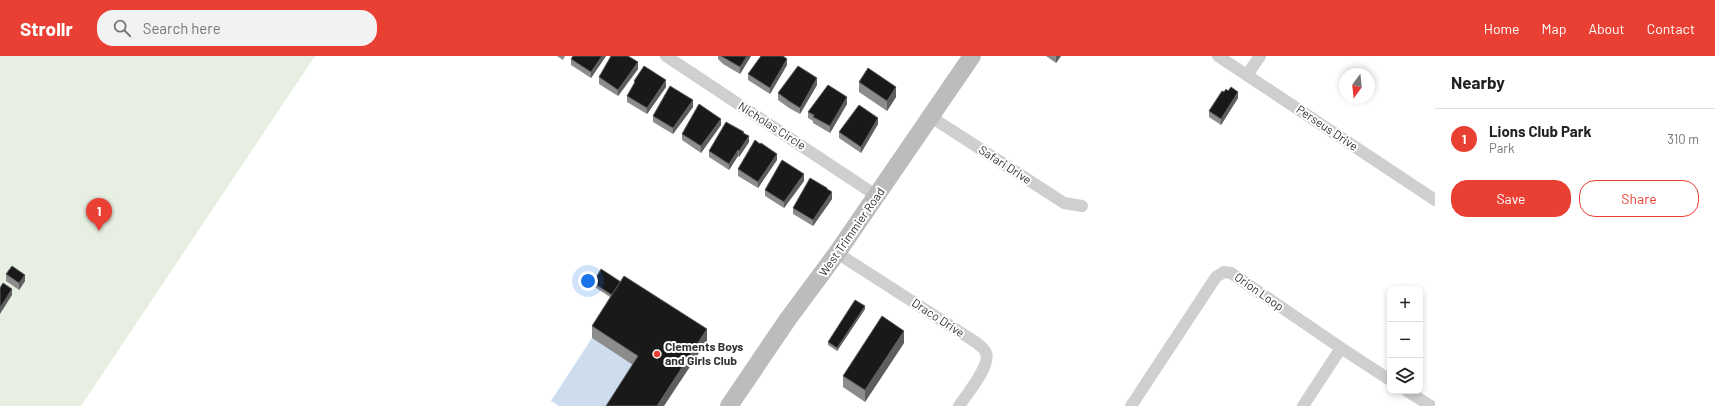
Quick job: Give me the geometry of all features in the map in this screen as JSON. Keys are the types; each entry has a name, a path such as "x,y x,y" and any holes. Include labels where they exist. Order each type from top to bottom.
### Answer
{"main road":[{"name":"West Trimmier Road","path":"729,406 788,319 877,196 972,56"}],"street":[{"name":"Nicholas Circle","path":"666,56 877,196"},
{"name":"Perseus Drive","path":"1218,56 1435,200"},
{"path":"1247,75 1260,56"},
{"name":"Safari Drive","path":"931,117 1064,203 1082,206"},
{"name":"Draco Drive","path":"837,253 977,343 986,352 986,361 982,372 959,406"},
{"name":"Orion Loop","path":"1131,406 1216,277 1224,272 1231,273 1387,378"},
{"path":"1303,406 1341,348"},
{"path":"1412,394 1431,406"}],"shaded area":[{"path":"0,56 315,56 81,406 0,406"}],"water":[{"path":"592,338 638,368 614,406 559,406 551,401"}],"building":[{"path":"573,56 602,56 591,72 571,59"},
{"path":"611,56 628,56 638,62 618,90 599,77"},
{"path":"721,56 747,56 740,67"},
{"path":"761,56 783,56 787,59 770,88 748,74"},
{"path":"644,66 666,80 647,108 627,96 635,82 634,81"},
{"path":"798,66 817,78 800,108 778,93"},
{"path":"868,68 896,87 887,101 859,82"},
{"path":"828,85 847,97 830,126 813,117 814,115 808,112"},
{"path":"670,86 693,100 673,128 653,116"},
{"path":"1231,87 1238,92 1221,119 1209,111 1222,91 1224,92 1226,89 1228,91"},
{"path":"699,104 721,119 701,146 682,134"},
{"path":"859,105 878,118 861,147 839,132"},
{"path":"726,122 749,136 729,164 709,151"},
{"path":"755,140 777,154 758,182 738,169"},
{"path":"782,160 804,174 784,202 765,190"},
{"path":"810,178 832,192 813,220 793,208"},
{"path":"12,266 25,275 19,283 6,274"},
{"path":"601,269 621,282 612,295 593,283"},
{"name":"Clements Boys and Girls Club","path":"624,276 707,329 657,406 606,406 638,356 592,326"},
{"path":"3,283 12,289 0,308 0,288"},
{"path":"855,300 865,306 837,348 828,342"},
{"path":"882,316 904,331 865,390 843,376"}],"place":[{"name":"Lions Club Park","path":"99,231"},
{"name":"Clements Boys and Girls Club","path":"657,354"}]}
